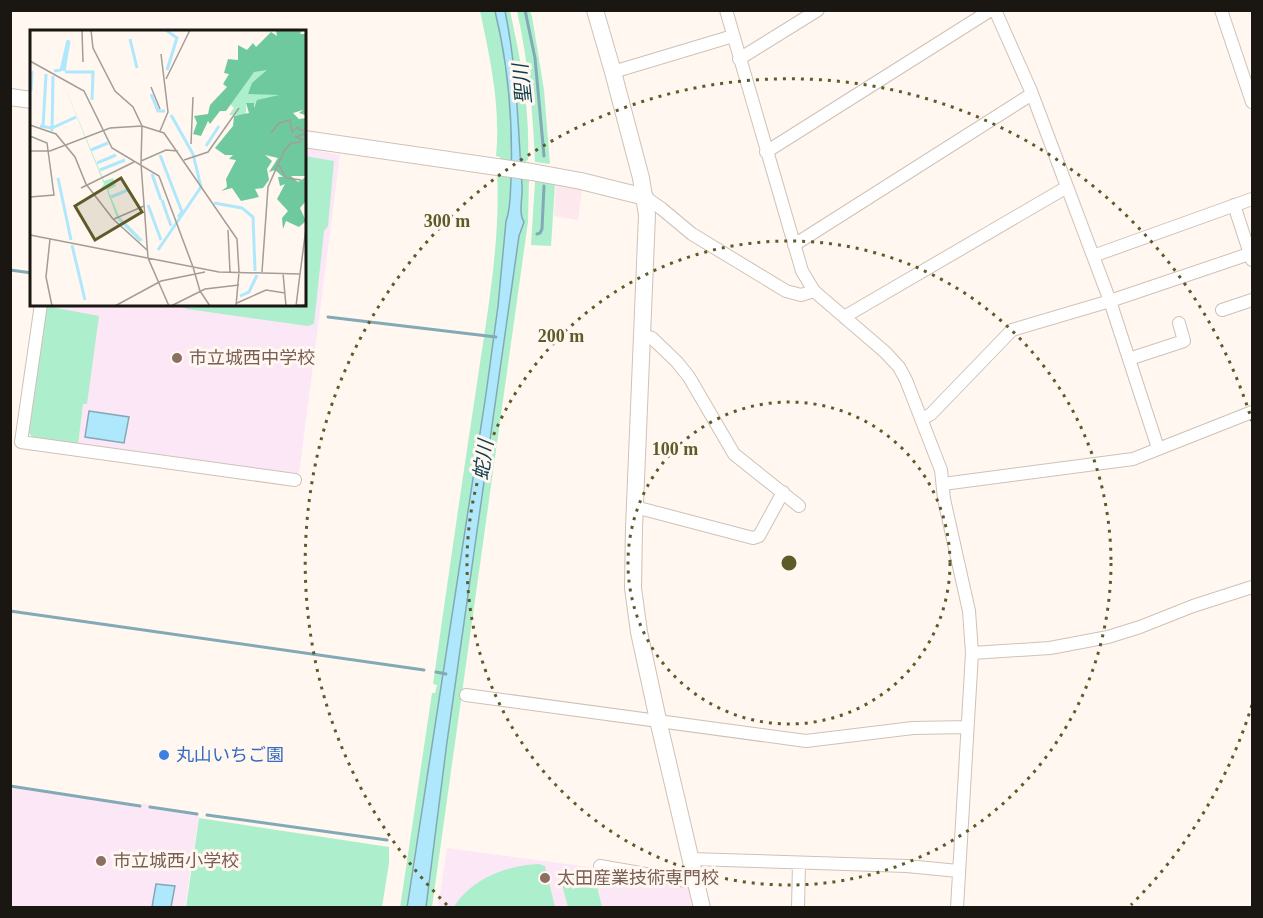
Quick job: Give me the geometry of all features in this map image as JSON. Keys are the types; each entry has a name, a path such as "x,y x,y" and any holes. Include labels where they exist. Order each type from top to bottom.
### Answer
{"street":[{"path":"595,10 645,197 647,215 633,591 639,632 658,720 702,908"},
{"path":"726,10 802,271 814,291 899,367 941,470 944,499 969,611 972,653 957,908"},
{"path":"739,59 818,10"},
{"path":"766,152 993,10 1032,94 1110,301 1158,448"},
{"path":"1221,10 1252,102"},
{"path":"613,72 733,36"},
{"path":"794,245 1032,94"},
{"path":"10,97 30,100"},
{"path":"306,140 528,171 645,197 662,208 692,234 786,291 801,295 814,291"},
{"path":"844,317 1067,188"},
{"path":"1093,256 1252,199"},
{"path":"922,419 931,414 1012,330 1252,256 1234,205"},
{"path":"1222,310 1252,300"},
{"path":"41,306 21,442 295,480"},
{"path":"1129,359 1184,341 1179,323"},
{"path":"642,335 652,338 689,377 734,454 799,506"},
{"path":"943,484 1133,459 1252,412"},
{"path":"635,507 753,538 759,536 783,492"},
{"path":"972,653 1050,648 1108,637 1252,587"},
{"path":"466,695 806,741 913,728 967,727"},
{"path":"691,859 907,866 958,871"},
{"path":"798,908 800,863"},
{"path":"600,866 686,881 696,880"}],"shaded area":[{"name":"市立城西中学校","path":"306,148 340,155 299,474 294,477 33,438 29,433 47,306 306,306"},
{"path":"556,183 582,189 578,220 554,216"},
{"name":"市立城西小学校","path":"11,788 140,807 141,803 150,805 150,808 199,815 185,907 11,908"},
{"name":"太田産業技術専門校","path":"447,848 597,868 685,886 688,887 693,907 438,908"}],"green space":[{"path":"480,11 495,11 503,52 510,116 510,201 486,394 407,907 400,908 432,693 435,693 437,685 433,684 495,254 497,173 500,173 500,157 496,156 496,101"},
{"path":"505,11 510,11 526,104 528,222 432,907 426,908 447,742 519,236 524,222 521,208 522,181 515,74"},
{"path":"517,11 530,11 532,16 544,90 550,164 535,162 529,86"},
{"path":"306,156 334,161 328,226 324,231 314,324 308,326 187,309 180,306 306,306"},
{"path":"538,178 555,184 551,246 531,245 535,182"},
{"path":"46,306 99,316 87,404 83,404 78,445 33,438 29,433"},
{"path":"199,818 389,847 389,863 382,907 186,907"},
{"path":"539,864 545,866 555,907 454,907 470,889 491,875 515,867"},
{"path":"594,874 602,907 568,907 561,881"}],"water":[{"name":"蛇川","path":"495,11 505,11 512,55 522,186 521,214 524,222 519,236 447,742 426,907 407,908 486,394 498,306 506,221 510,206 510,116 503,52"},
{"path":"89,411 129,417 124,443 85,437"},
{"path":"156,884 175,886 171,907 152,907"}],"waterway":[{"name":"聖川","path":"525,10 535,58 544,156"},
{"name":"聖川","path":"537,234 542,229 544,186"},
{"path":"10,270 30,273"},
{"path":"328,317 496,337"},
{"path":"10,611 424,670"},
{"path":"436,672 446,674"},
{"path":"10,786 140,806"},
{"path":"150,807 197,814"},
{"path":"207,815 387,840"}],"place":[{"name":"市立城西中学校","path":"177,358"},
{"name":"丸山いちご園","path":"164,755"},
{"name":"市立城西小学校","path":"101,861"},
{"name":"太田産業技術専門校","path":"545,878"}]}
